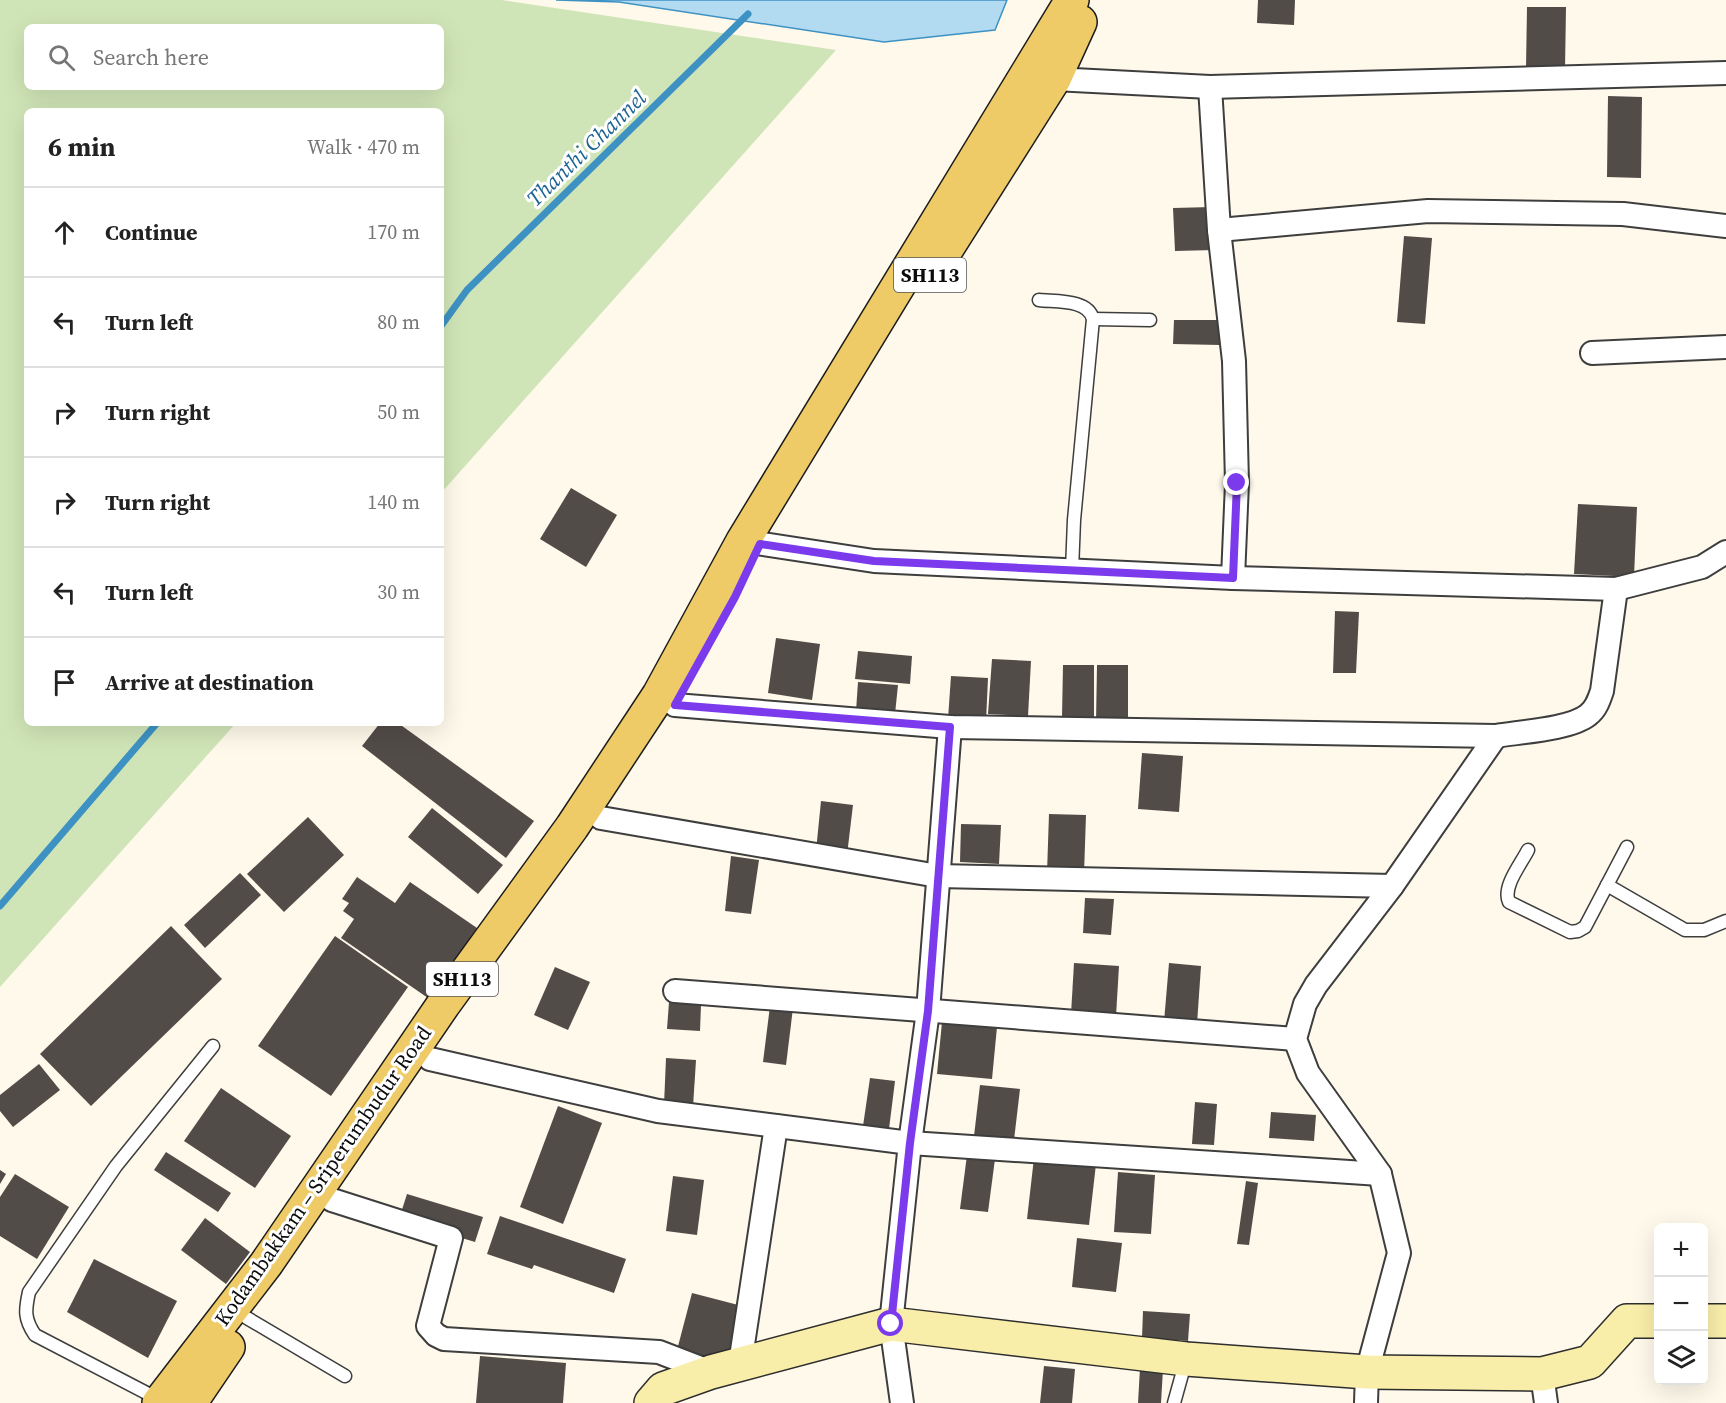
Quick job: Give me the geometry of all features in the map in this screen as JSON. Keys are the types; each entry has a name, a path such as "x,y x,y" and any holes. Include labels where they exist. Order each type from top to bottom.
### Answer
{"main road":[{"name":"Kodambakkam – Sriperumbudur Road","path":"170,1402 443,1005 572,827 659,695 1008,128 1072,0"},
{"name":"Kodambakkam – Sriperumbudur Road","path":"1008,128 1054,79 1092,0"},
{"name":"Kodambakkam – Sriperumbudur Road","path":"170,1402 247,1318 281,1275 430,1059 601,818 675,705 735,597 752,543"}],"street":[{"path":"1054,79 1210,87 1726,74"},
{"path":"1210,87 1219,230 1234,361 1237,483 1233,578"},
{"path":"1219,230 1428,211 1623,214 1726,226"},
{"path":"1592,353 1726,347"},
{"path":"752,543 874,561 1233,578 1616,589 1702,567 1726,552"},
{"path":"1702,567 1726,570"},
{"path":"675,705 950,727 1496,735 1573,723 1588,716 1597,705 1602,691 1616,589"},
{"path":"902,1403 891,1324 910,1143 928,1011 950,727"},
{"path":"1367,1387 1399,1253 1380,1174 1308,1073 1295,1039 1305,1004 1392,886 1496,735"},
{"path":"601,818 938,876 1392,886"},
{"path":"675,991 1295,1039"},
{"path":"430,1059 658,1111 910,1143 1380,1174"},
{"path":"726,1368 776,1126"},
{"path":"332,1200 451,1238 428,1326 436,1335 444,1339 659,1352 726,1368"},
{"path":"651,1403 663,1389 726,1368 891,1324 1186,1359 1367,1387 1544,1388 1590,1362 1627,1322 1654,1322"},
{"path":"1708,1322 1726,1322"}],"lane":[{"path":"1039,300 1084,305 1091,311 1093,319 1074,519 1072,570"},
{"path":"1093,319 1150,320"},
{"path":"1528,850 1507,889 1507,899 1564,931 1578,932 1585,927 1627,847"},
{"path":"1607,885 1685,930 1704,930 1726,922"},
{"path":"170,1402 35,1335 26,1322 25,1309 29,1292 116,1166 213,1046"},
{"path":"247,1318 345,1376"},
{"path":"1174,1403 1186,1359"}],"green space":[{"path":"0,0 502,0 836,50 444,490 444,108 24,108 24,726 233,726 0,987"}],"water":[{"path":"556,0 1007,0 995,30 884,42 619,2"}],"building":[{"path":"1258,0 1295,0 1294,25 1257,23"},
{"path":"1527,7 1566,7 1565,69 1526,68"},
{"path":"1608,96 1642,97 1641,178 1607,177"},
{"path":"1212,207 1214,250 1175,251 1173,208"},
{"path":"1404,236 1432,238 1425,324 1397,322"},
{"path":"1174,320 1221,320 1220,345 1173,344"},
{"path":"571,488 617,515 586,567 540,539"},
{"path":"1578,504 1637,507 1634,577 1574,574"},
{"path":"1335,611 1359,612 1356,673 1333,673"},
{"path":"776,638 820,644 812,700 768,693"},
{"path":"858,651 912,656 910,684 855,679"},
{"path":"992,659 1031,661 1028,716 988,714"},
{"path":"1063,665 1094,665 1094,717 1062,717"},
{"path":"1097,665 1128,665 1128,722 1096,722"},
{"path":"951,676 988,678 986,722 948,719"},
{"path":"858,682 898,685 895,714 856,711"},
{"path":"378,726 402,726 534,821 506,858 362,746"},
{"path":"1142,753 1183,756 1179,812 1138,809"},
{"path":"821,801 853,805 847,855 816,851"},
{"path":"432,808 503,865 478,894 408,837"},
{"path":"1049,814 1086,815 1084,874 1047,873"},
{"path":"308,817 344,855 284,912 247,874"},
{"path":"961,824 1001,825 999,864 960,862"},
{"path":"731,856 759,860 751,914 725,911"},
{"path":"240,873 261,895 205,948 184,925"},
{"path":"357,877 395,903 410,882 477,928 428,998 341,938 354,919 343,911 349,903 342,899"},
{"path":"1085,898 1114,899 1111,935 1083,933"},
{"path":"171,926 222,979 91,1106 40,1054"},
{"path":"335,936 408,987 331,1096 258,1046"},
{"path":"1074,963 1119,966 1116,1016 1071,1014"},
{"path":"1169,963 1201,966 1197,1024 1164,1022"},
{"path":"555,967 590,982 568,1030 534,1015"},
{"path":"669,1002 701,1005 700,1031 667,1029"},
{"path":"770,1006 793,1008 786,1065 763,1062"},
{"path":"942,1022 997,1027 992,1079 937,1074"},
{"path":"666,1058 696,1060 693,1107 664,1105"},
{"path":"39,1064 60,1090 13,1127 0,1111 0,1095"},
{"path":"870,1078 895,1081 889,1129 863,1126"},
{"path":"980,1085 1020,1089 1014,1140 974,1136"},
{"path":"221,1088 291,1136 255,1188 184,1141"},
{"path":"1195,1102 1217,1104 1214,1145 1192,1144"},
{"path":"558,1106 602,1123 563,1224 520,1207"},
{"path":"1271,1112 1316,1115 1314,1141 1269,1138"},
{"path":"166,1152 231,1193 218,1212 154,1170"},
{"path":"967,1155 995,1159 988,1212 960,1209"},
{"path":"1034,1158 1096,1164 1089,1225 1027,1219"},
{"path":"0,1170 6,1174 0,1184"},
{"path":"1118,1172 1155,1175 1151,1234 1114,1232"},
{"path":"15,1174 69,1207 37,1259 0,1236 0,1197"},
{"path":"673,1176 704,1180 697,1235 666,1231"},
{"path":"1246,1181 1258,1183 1249,1245 1237,1244"},
{"path":"407,1194 483,1217 475,1242 399,1219"},
{"path":"500,1216 626,1259 614,1293 534,1265 532,1269 487,1254"},
{"path":"205,1218 250,1252 226,1284 181,1250"},
{"path":"1077,1238 1122,1243 1116,1292 1072,1287"},
{"path":"94,1259 177,1301 148,1358 67,1312"},
{"path":"692,1293 746,1307 731,1364 677,1350"},
{"path":"1143,1311 1190,1314 1188,1341 1142,1338"},
{"path":"480,1356 566,1363 563,1403 476,1403"},
{"path":"1044,1366 1075,1369 1072,1403 1040,1403"},
{"path":"1140,1368 1163,1369 1161,1403 1138,1403"}],"waterway":[{"name":"Thanthi Channel","path":"444,322 467,290 748,14"},
{"name":"Thanthi Channel","path":"0,906 154,726"}],"route":[{"path":"891,1324 910,1143 928,1011 950,727 675,705 735,597 760,544 874,561 1233,578 1237,483"}]}
